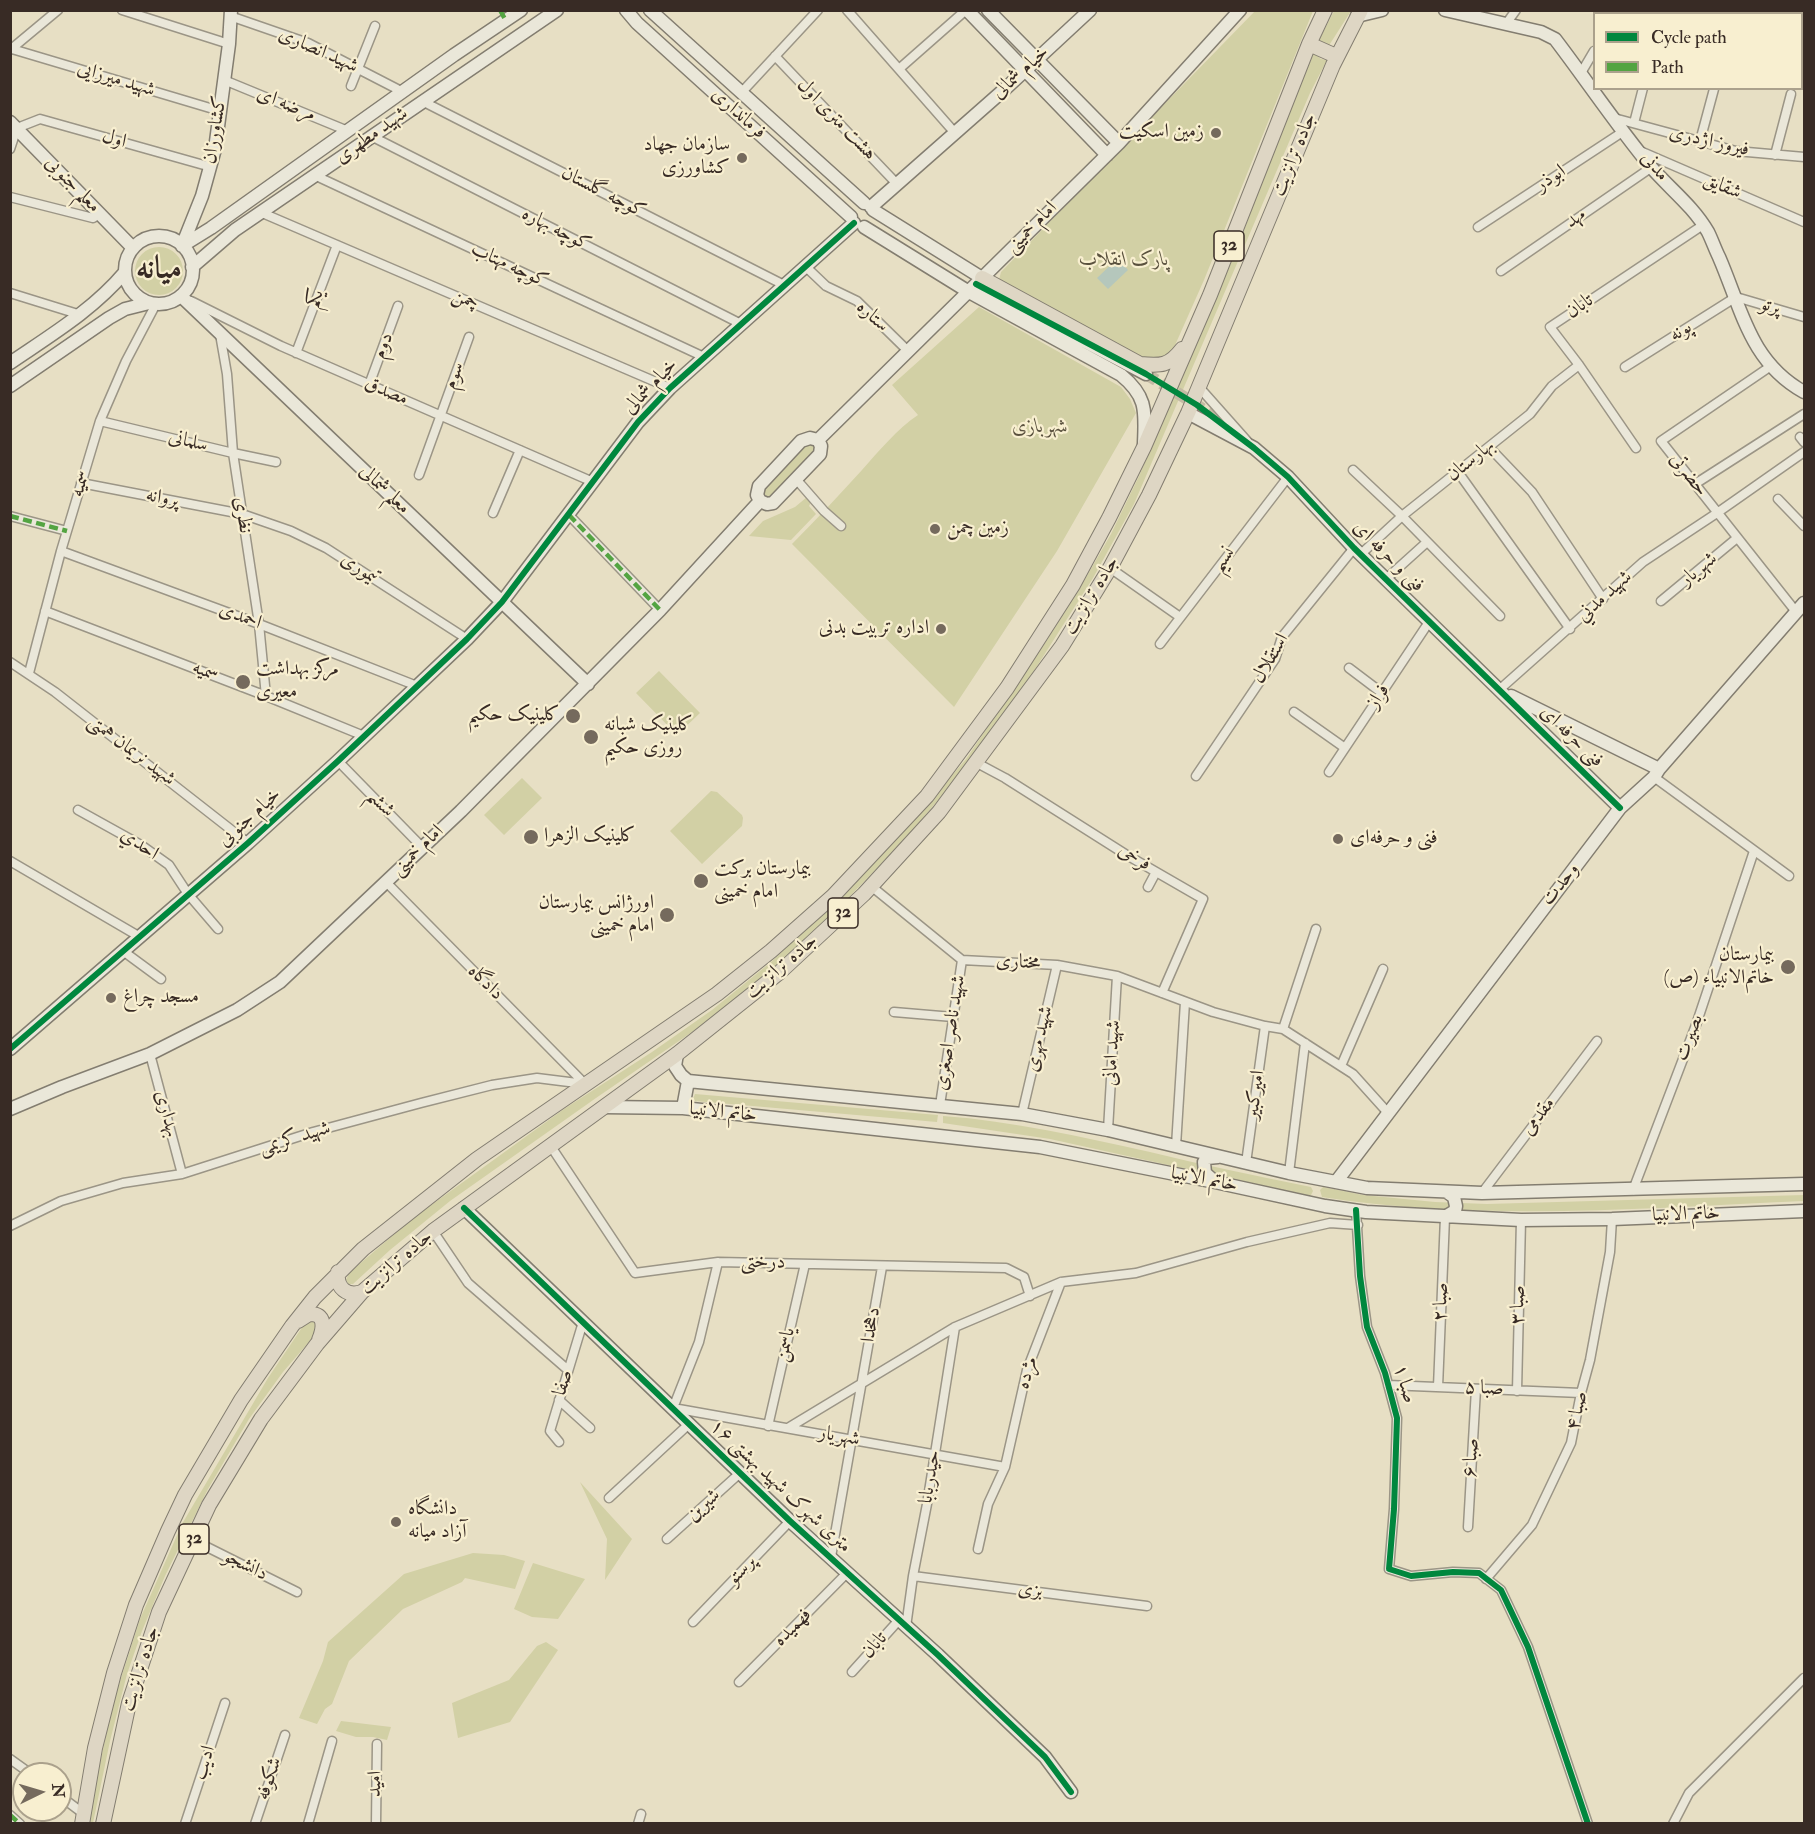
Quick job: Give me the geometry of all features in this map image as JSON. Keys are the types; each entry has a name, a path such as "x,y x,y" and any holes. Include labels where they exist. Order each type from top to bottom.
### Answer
{"main road":[{"name":"شهید مطهری","path":"182,246 403,92 503,16 521,10"},
{"name":"شهید مطهری","path":"192,267 218,243 260,212 557,10"},
{"name":"فرمانداری","path":"626,10 856,222 976,285"},
{"name":"فرمانداری","path":"650,10 870,206 976,285"},
{"path":"966,10 1107,155"},
{"path":"988,10 1119,143"},
{"name":"خیام شمالی","path":"870,206 955,133 1090,10"},
{"name":"امام خمینی","path":"818,440 1119,143 1240,10"},
{"name":"جاده ترانزیت","path":"83,1819 95,1748 114,1673 136,1605 185,1495 241,1400 315,1297 363,1249 477,1159 717,994 771,951 833,896 927,796 1007,688 1073,585 1144,447 1325,10"},
{"path":"1359,13 1382,10"},
{"name":"مدنی","path":"1445,10 1541,32 1555,39 1593,89"},
{"name":"کشاورزان","path":"182,246 211,167 229,44 231,13"},
{"name":"جاده ترانزیت","path":"103,1824 129,1703 159,1612 209,1505 261,1419 317,1344 362,1292 433,1231 677,1054 780,972 871,886 939,812 1062,646 1110,567 1149,495 1188,413 1336,56 1359,13"},
{"path":"1309,44 1336,56"},
{"path":"711,89 723,76"},
{"name":"مدنی","path":"1593,90 1614,118 1629,127 1640,151 1652,168 1688,204 1708,232 1745,324 1757,347 1788,383 1804,392"},
{"name":"معلم جنوبی","path":"14,125 133,248"},
{"path":"803,173 815,159"},
{"path":"870,206 874,213 873,220 868,226 856,222 854,207 870,206"},
{"name":"خیام شمالی","path":"502,602 638,422 670,388 856,222"},
{"path":"10,386 125,309 173,301 181,296 190,283 192,267 187,252 182,246 163,236 141,241 133,248 128,255 125,272 132,291 139,298 152,303"},
{"path":"10,363 81,315 125,272"},
{"path":"976,285 1140,364 1163,364 1173,360 1191,338"},
{"path":"976,285 1146,374"},
{"path":"976,285 1121,375 1131,384 1139,394 1145,413 1144,447"},
{"name":"معلم شمالی","path":"181,296 588,684"},
{"path":"1188,413 1254,448"},
{"path":"810,438 818,440 821,446 820,454 796,480 773,503 767,504 760,501 757,495 759,486 801,441 810,438"},
{"name":"فنی و حرفه ای","path":"1254,448 1288,477 1358,551 1499,690"},
{"name":"امام خمینی","path":"10,1109 150,1054 237,1010 280,982 461,811 588,684 760,501"},
{"name":"خیام جنوبی","path":"13,1043 140,937 338,762 467,639 502,602"},
{"name":"وحدت","path":"1336,1182 1620,808 1656,773 1804,603"},
{"name":"فنی حرفه ای","path":"1499,690 1656,773"},
{"name":"فنی حرفه ای","path":"1499,690 1620,808"},
{"name":"خاتم الانبیا","path":"677,1054 675,1066 688,1081 1022,1114 1108,1130 1289,1173 1367,1188 1482,1193 1804,1184"},
{"path":"683,1108 688,1081"},
{"name":"خاتم الانبیا","path":"604,1107 683,1108 1040,1147 1325,1206 1356,1210 1521,1220 1612,1219 1804,1210"},
{"path":"1215,1182 1205,1173 1204,1162 1207,1158 1220,1157"},
{"path":"1445,1217 1455,1211 1456,1206 1454,1197 1447,1192"},
{"name":"۱۶ متری شهرک شهيد بهشتی","path":"464,1208 790,1521 1046,1757 1071,1792"},
{"path":"338,1272 339,1284 344,1290 351,1294 362,1292"},
{"path":"292,1326 309,1314 318,1315 323,1325 317,1344"}],"street":[{"path":"11,50 58,10"},
{"path":"122,10 229,44"},
{"path":"741,93 818,10"},
{"path":"847,10 955,133"},
{"path":"899,69 966,10"},
{"path":"1506,24 1516,10"},
{"name":"شهید انصاری","path":"231,13 308,43 403,92"},
{"path":"351,86 375,26"},
{"name":"شهید میرزایی","path":"11,50 220,111"},
{"path":"1581,73 1593,53"},
{"name":"هشت متری اول","path":"775,56 897,184"},
{"name":"مرضه ای","path":"224,80 348,130"},
{"path":"1629,127 1642,90"},
{"path":"1700,141 1714,90"},
{"path":"1775,154 1791,94"},
{"name":"کوچه گلستان","path":"422,101 784,285"},
{"name":"اول","path":"14,125 40,119 211,167"},
{"path":"10,149 14,125"},
{"name":"فیروز اژدری","path":"1629,127 1700,141 1736,151 1804,157"},
{"name":"ابوذر","path":"1478,227 1629,127"},
{"name":"کوچه بهاره","path":"371,136 741,324"},
{"name":"شقایق","path":"1640,151 1804,222"},
{"name":"مهد","path":"1501,271 1652,168"},
{"name":"کوچه مهتاب","path":"314,175 704,357"},
{"path":"10,197 93,219 100,214"},
{"name":"چمن","path":"260,212 670,388"},
{"name":"تابان","path":"1636,448 1550,327 1703,225"},
{"name":"یکم","path":"296,352 337,245"},
{"name":"ستاره","path":"805,266 826,286 857,301 908,351"},
{"path":"10,293 81,315"},
{"name":"مصدق","path":"181,296 369,385 593,482"},
{"name":"پرتو","path":"1736,297 1804,318"},
{"name":"پونه","path":"1625,367 1736,297"},
{"name":"سمیه","path":"29,673 61,551 100,421 152,303"},
{"name":"دوم","path":"369,385 398,306"},
{"name":"نظری","path":"220,333 227,374 233,453 259,624 266,696"},
{"name":"سوم","path":"419,475 469,337"},
{"name":"بهارستان","path":"1358,551 1530,414 1552,386 1579,365"},
{"name":"حضرتی","path":"1771,366 1661,441 1797,613"},
{"path":"1199,387 1254,448"},
{"path":"1695,484 1804,414"},
{"name":"سلمانی","path":"100,421 276,462"},
{"path":"1489,447 1532,492 1603,599"},
{"path":"493,513 520,450"},
{"name":"شهيد مدني","path":"1499,690 1643,562 1718,513 1804,452"},
{"path":"1353,470 1402,516 1500,616"},
{"path":"1458,472 1570,629"},
{"name":"نسيم","path":"1160,644 1288,477"},
{"path":"796,480 841,526"},
{"name":"پروانه","path":"81,483 242,514"},
{"path":"1778,499 1804,526"},
{"name":"تیموری","path":"242,514 284,528 326,548 467,639"},
{"path":"569,515 660,610"},
{"path":"10,516 67,531"},
{"name":"شهریار","path":"1661,601 1737,538"},
{"path":"1386,579 1427,542"},
{"name":"احمدی","path":"61,551 259,624 417,686"},
{"name":"استقلال","path":"1196,776 1275,659 1282,637 1358,551"},
{"path":"1110,567 1180,617"},
{"name":"سميه","path":"45,611 364,736"},
{"name":"فراز","path":"1329,772 1430,622"},
{"name":"شهید نریمان همتی","path":"10,662 29,673 248,843"},
{"path":"1349,668 1382,693"},
{"path":"1294,712 1345,748"},
{"name":"ششم","path":"338,762 422,847"},
{"name":"فرخی","path":"977,763 1203,899 1162,993"},
{"name":"فنی حرفه ای","path":"1656,773 1789,876"},
{"name":"احدي","path":"78,810 141,845 169,865 188,894 218,929"},
{"name":"بصيرت","path":"1633,1190 1696,1025 1754,851"},
{"path":"10,861 140,937"},
{"path":"1148,887 1156,872"},
{"name":"دادگاه","path":"386,882 585,1084"},
{"path":"871,886 962,960"},
{"path":"1283,1029 1316,929"},
{"path":"123,951 161,979"},
{"name":"مختاری","path":"962,960 1057,965 1117,976 1213,1012 1283,1029 1353,1074 1389,1114"},
{"name":"شهید ناصر اصغری","path":"940,1105 962,960"},
{"name":"شهید مهری","path":"1022,1114 1057,965"},
{"path":"1341,1066 1383,969"},
{"name":"شهید امانی","path":"1108,1130 1117,976"},
{"path":"1176,1146 1185,1002"},
{"path":"894,1012 953,1017"},
{"name":"امیرکبیر","path":"1246,1163 1265,1026"},
{"name":"مقدمی","path":"1482,1193 1597,1041"},
{"path":"1289,1173 1305,1043"},
{"name":"بهداری","path":"150,1054 182,1174"},
{"name":"شهید کریمی","path":"10,1226 61,1201 123,1183 182,1174 312,1132 492,1085 537,1078 585,1084"},
{"name":"درختی","path":"550,1145 634,1272 718,1262 1006,1268 1024,1277 1030,1296"},
{"name":"صبا ۱","path":"1356,1210 1360,1276 1367,1327 1397,1418 1394,1509 1389,1569 1411,1576 1453,1572 1479,1574 1486,1579"},
{"name":"صبا ۲","path":"1438,1388 1445,1217"},
{"name":"صبا ۴","path":"1486,1579 1532,1525 1571,1443 1590,1360 1610,1252 1612,1219"},
{"name":"صبا ۳","path":"1517,1391 1521,1220"},
{"path":"788,1428 955,1327 1061,1282 1136,1273 1247,1242 1330,1223 1358,1225"},
{"path":"433,1231 468,1283 568,1370"},
{"path":"673,1408 699,1342 718,1262"},
{"name":"یاسمن","path":"768,1426 805,1264"},
{"name":"دهخدا","path":"831,1557 882,1267"},
{"name":"مژده","path":"978,1549 988,1504 1005,1467 1027,1370 1061,1282"},
{"name":"صفا","path":"559,1442 550,1431 583,1322"},
{"name":"حیدربابا","path":"903,1623 935,1455 955,1327"},
{"name":"صبا ۵","path":"1388,1385 1581,1393"},
{"name":"صبا ۶","path":"1468,1527 1476,1389"},
{"path":"559,1400 590,1428"},
{"name":"شهریار","path":"673,1408 1005,1467"},
{"path":"609,1498 689,1424"},
{"name":"شیرین","path":"667,1539 740,1473"},
{"name":"پرستو","path":"693,1622 790,1521"},
{"name":"دانشجو","path":"193,1540 297,1592"},
{"name":"فهمیده","path":"739,1682 848,1573"},
{"name":"بزی","path":"913,1576 1147,1606"},
{"path":"1486,1579 1501,1590 1528,1647 1588,1824"},
{"name":"تابان","path":"852,1672 903,1623"},
{"path":"1673,1824 1689,1793 1804,1678"},
{"name":"ادیب","path":"185,1824 225,1703"},
{"name":"شکوفه","path":"255,1824 285,1735"},
{"path":"308,1824 332,1741"},
{"name":"امید","path":"376,1824 377,1744"},
{"path":"72,1808 83,1819"},
{"path":"638,1824 641,1814"},
{"path":"10,1815 21,1824"}],"green space":[{"name":"پارک انقلاب","path":"1255,11 1313,11 1204,280 1168,357 1140,359 999,280 1001,272"},
{"path":"1334,11 1351,11 1328,47 1318,42"},
{"path":"1314,53 1321,59 1327,60 1310,93 1134,504 1093,578 1025,685 969,764 904,840 827,920 755,985 695,1030 450,1201 353,1284 348,1284 346,1280 349,1273 412,1219 564,1109 712,1010 771,962 844,893 908,827 966,759 1047,640 1111,534 1140,474 1237,249 1278,139"},
{"path":"159,247 176,254 183,271 176,288 159,295 142,288 135,271 142,254"},
{"name":"شهربازی","path":"979,307 1121,387 1136,413 1057,551 954,707 792,544 888,441 918,415 892,385"},
{"path":"809,441 819,447 772,500 762,499 762,487"},
{"path":"807,497 811,502 809,506 816,514 791,540 749,536 763,521 795,507"},
{"path":"659,671 700,713 677,735 636,693"},
{"path":"522,778 542,798 504,835 484,815"},
{"path":"711,791 717,792 743,818 742,826 702,864 670,831"},
{"path":"695,1094 938,1115 937,1122 695,1101 693,1099"},
{"path":"943,1116 1073,1135 1311,1187 1313,1191 1311,1195 1305,1195 1050,1139 943,1123"},
{"path":"1323,1187 1363,1195 1487,1204 1804,1195 1804,1201 1563,1211 1503,1211 1382,1205 1322,1197 1320,1190"},
{"path":"311,1319 317,1321 315,1335 283,1372 249,1419 208,1489 165,1576 127,1674 93,1823 89,1824 94,1790 114,1700 140,1619 182,1524 268,1378 303,1326"},
{"path":"580,1482 632,1539 605,1580 607,1539"},
{"path":"473,1553 504,1555 525,1561 515,1589 465,1578 462,1582 403,1609 349,1661 332,1704 325,1709 317,1724 299,1718 323,1661 328,1642 404,1574"},
{"path":"533,1563 585,1579 558,1619 532,1617 514,1609"},
{"path":"546,1642 558,1650 510,1722 458,1738 452,1703 509,1680 537,1646"},
{"path":"341,1721 391,1727 387,1740 356,1737 336,1731"}],"shaded area":[{"path":"1118,258 1128,270 1108,289 1097,278"}],"tunnel":[{"path":"1146,374 1197,405 1234,433"}],"marked path":[{"path":"500,10 506,21"},
{"path":"569,515 660,610"},
{"path":"10,516 67,531"},
{"path":"10,1815 20,1824"}],"cycle path":[{"path":"10,1049 248,843 467,639 502,602 638,422 670,388 854,223"},
{"path":"976,284 1146,374 1197,405 1254,448 1288,477 1354,548 1620,808"},
{"path":"464,1208 790,1521 938,1655 1045,1757 1071,1792"},
{"path":"1356,1210 1360,1276 1367,1327 1385,1373 1397,1418 1394,1509 1389,1569 1411,1576 1453,1572 1479,1573 1501,1590 1528,1647 1588,1824"}],"place":[{"name":"زمین اسکیت","path":"1216,133"},
{"name":"سازمان جهاد کشاورزی","path":"742,158"},
{"name":"زمین چمن","path":"935,529"},
{"name":"اداره تربیت بدنی","path":"941,629"},
{"name":"مرکز بهداشت معیری","path":"243,682"},
{"name":"کلینیک حکیم","path":"573,716"},
{"name":"کلینیک شبانه روزی حکیم","path":"591,737"},
{"name":"کلینیک الزهرا","path":"531,837"},
{"name":"فنی و حرفه‌ای","path":"1338,839"},
{"name":"بیمارستان برکت امام خمینی","path":"701,881"},
{"name":"اورژانس بیمارستان امام خمینی","path":"667,915"},
{"name":"بیمارستان خاتم‌الانبیاء (ص)","path":"1788,967"},
{"name":"مسجد چراغ","path":"111,998"},
{"name":"دانشگاه آزاد میانه","path":"396,1522"}],"district":[{"name":"میانه","path":"159,271"}]}
